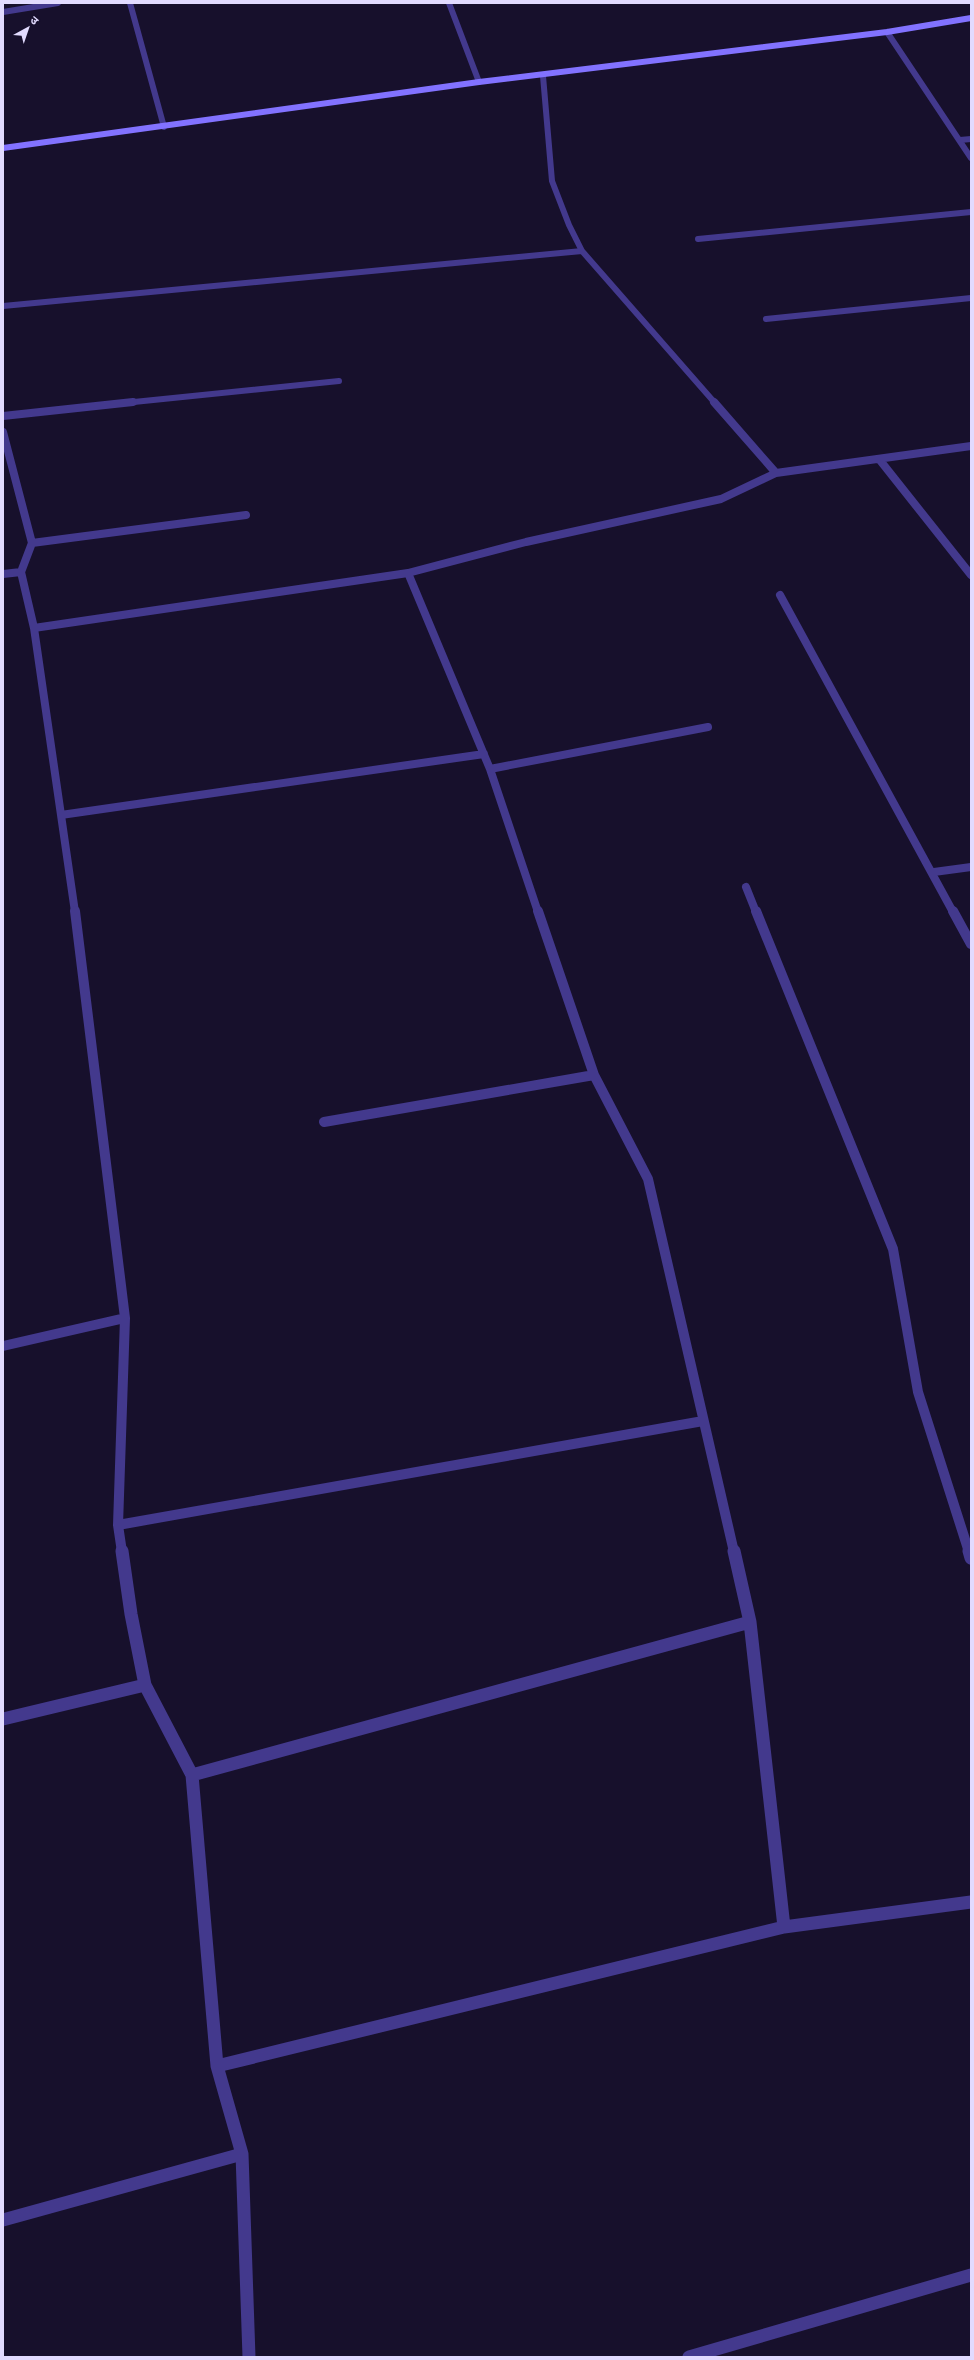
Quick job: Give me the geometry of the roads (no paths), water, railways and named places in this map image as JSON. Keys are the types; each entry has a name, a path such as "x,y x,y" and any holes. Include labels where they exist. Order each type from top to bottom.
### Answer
{"street":[{"path":"3,12 58,3"},
{"path":"130,3 164,127"},
{"path":"449,3 479,82"},
{"path":"3,148 164,127 479,82 543,76 887,32 971,18"},
{"path":"887,32 971,158"},
{"path":"543,76 552,181 569,225 582,252 776,473"},
{"path":"960,140 971,139"},
{"path":"698,239 971,212"},
{"path":"3,306 582,252"},
{"path":"766,319 971,298"},
{"path":"3,416 339,381"},
{"path":"3,432 32,543 21,572 34,628 79,942 125,1318 118,1526 130,1614 145,1685 192,1775 217,2066 242,2154 249,2357"},
{"path":"34,628 408,573 526,542 721,499 776,473 971,446"},
{"path":"878,459 971,575"},
{"path":"32,543 246,515"},
{"path":"3,574 21,572"},
{"path":"408,573 490,769 594,1075 648,1179 750,1622 784,1927"},
{"path":"780,595 934,872 971,944"},
{"path":"490,769 708,727"},
{"path":"61,815 484,754"},
{"path":"934,872 971,867"},
{"path":"746,887 893,1249 918,1392 971,1558"},
{"path":"324,1122 594,1075"},
{"path":"3,1346 125,1318"},
{"path":"118,1526 703,1421"},
{"path":"192,1775 750,1622"},
{"path":"3,1719 145,1685"},
{"path":"217,2066 784,1927 971,1902"},
{"path":"3,2220 242,2154"},
{"path":"689,2357 971,2276"}]}
